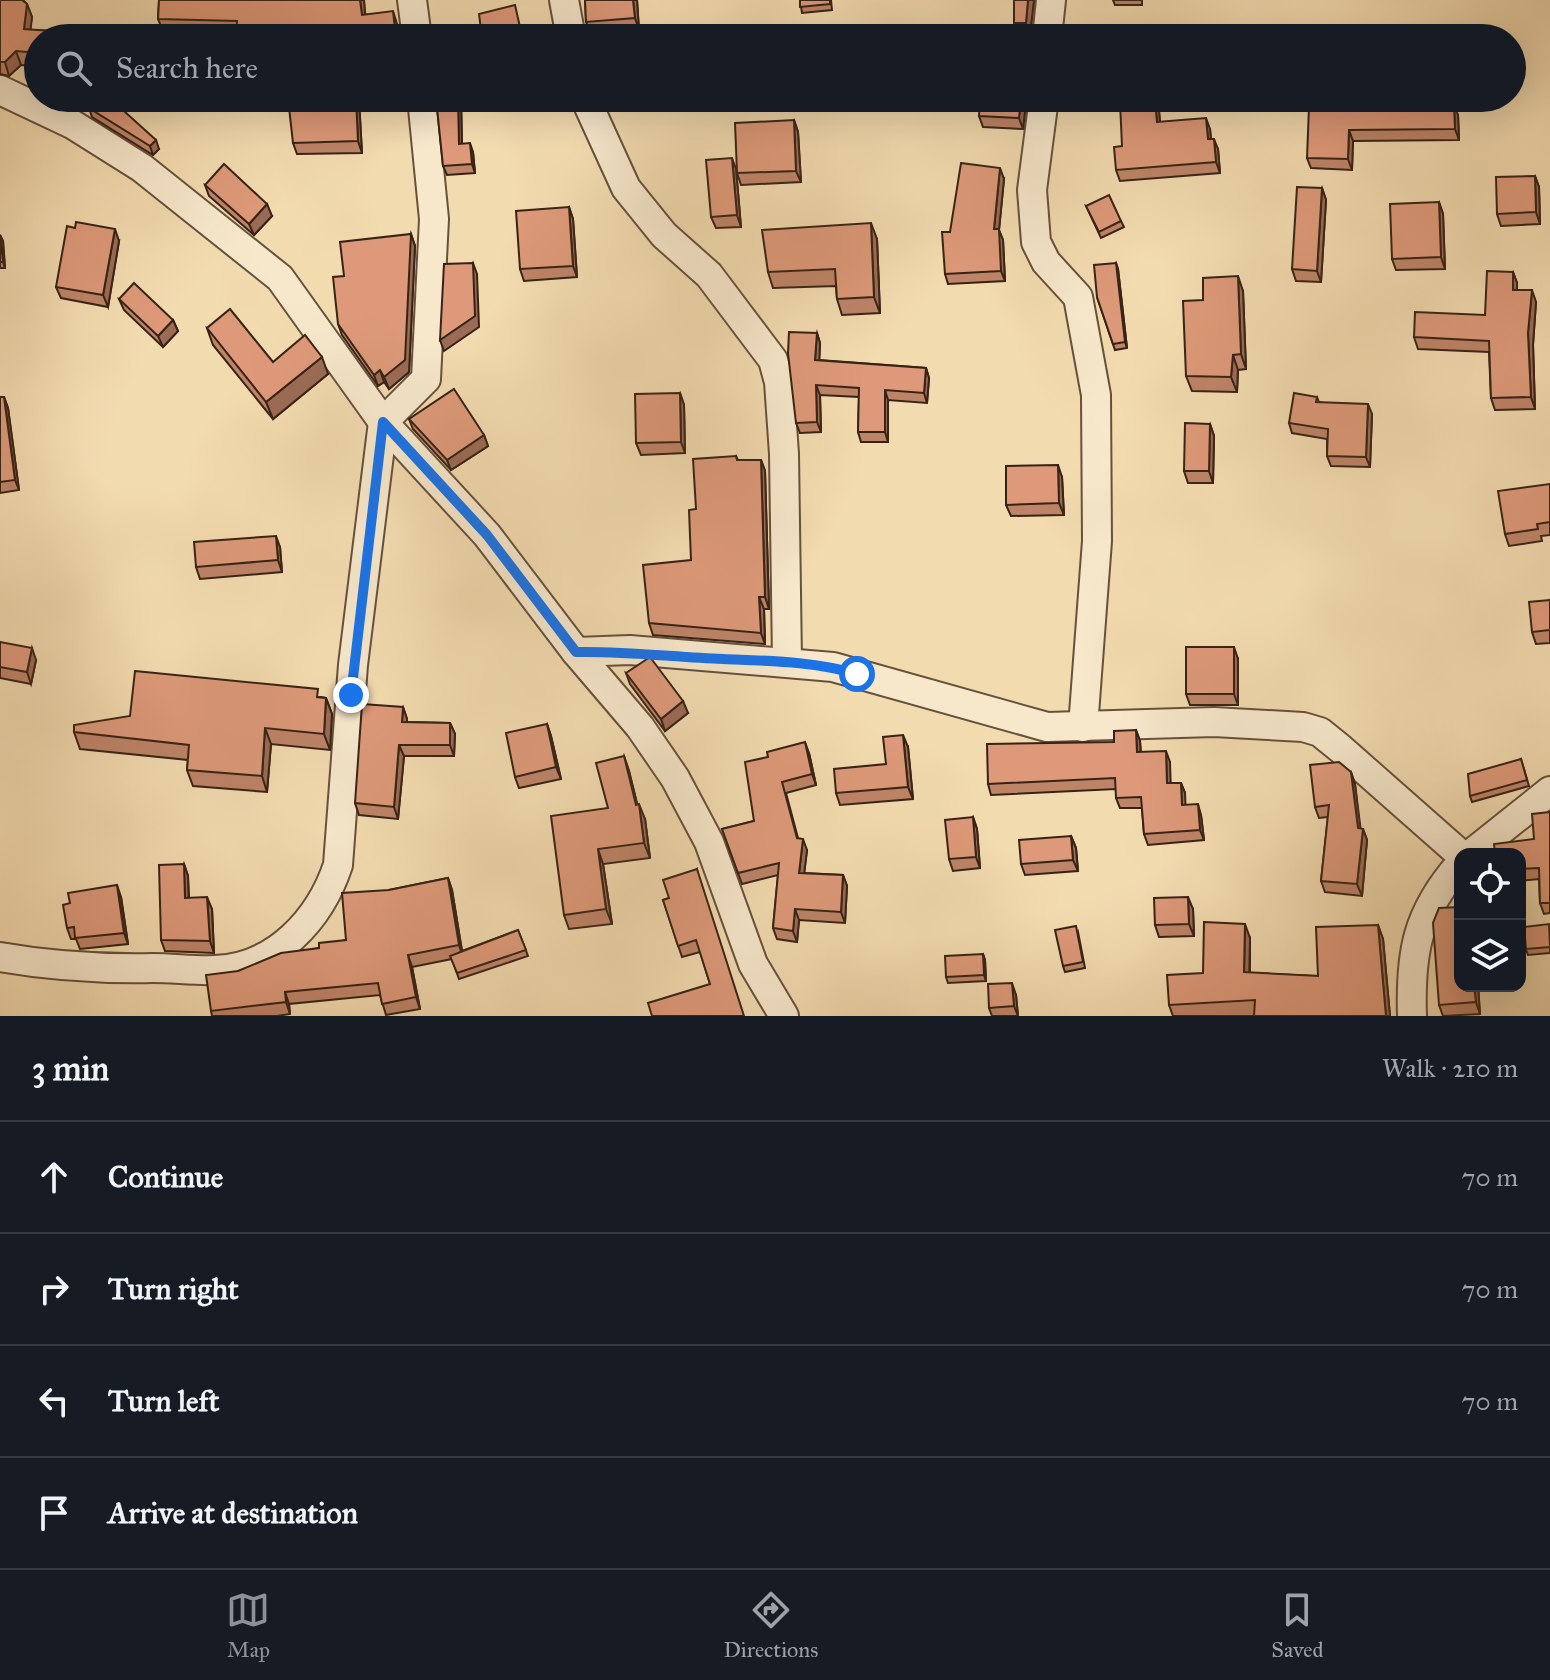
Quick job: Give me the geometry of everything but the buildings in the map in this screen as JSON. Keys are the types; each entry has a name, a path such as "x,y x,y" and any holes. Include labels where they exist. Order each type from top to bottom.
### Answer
{"street":[{"path":"412,0 415,24"},
{"path":"564,0 568,24"},
{"path":"1048,24 1051,0"},
{"path":"0,90 24,101"},
{"path":"47,112 72,124 142,168 280,278 383,422 487,535 576,652 640,727 675,778 709,842 753,964 784,1016"},
{"path":"0,957 57,966 218,970 252,962 280,949 301,931 329,894 338,865 353,665 383,422 426,379 434,219 423,112"},
{"path":"591,112 626,188 664,235 717,284 773,360 779,382 784,454 787,661"},
{"path":"1042,112 1032,190 1036,242 1046,262 1078,297 1096,395 1097,541 1083,727"},
{"path":"576,652 630,650 669,656 787,661 833,667 1029,723 1083,727 1214,722 1282,724 1320,732 1454,849"},
{"path":"1479,848 1550,791"},
{"path":"1412,1016 1411,976 1417,933 1435,892 1454,871"}],"route":[{"path":"351,695 383,422 487,535 576,652 630,650 669,656 776,660 833,667 857,674"}]}
